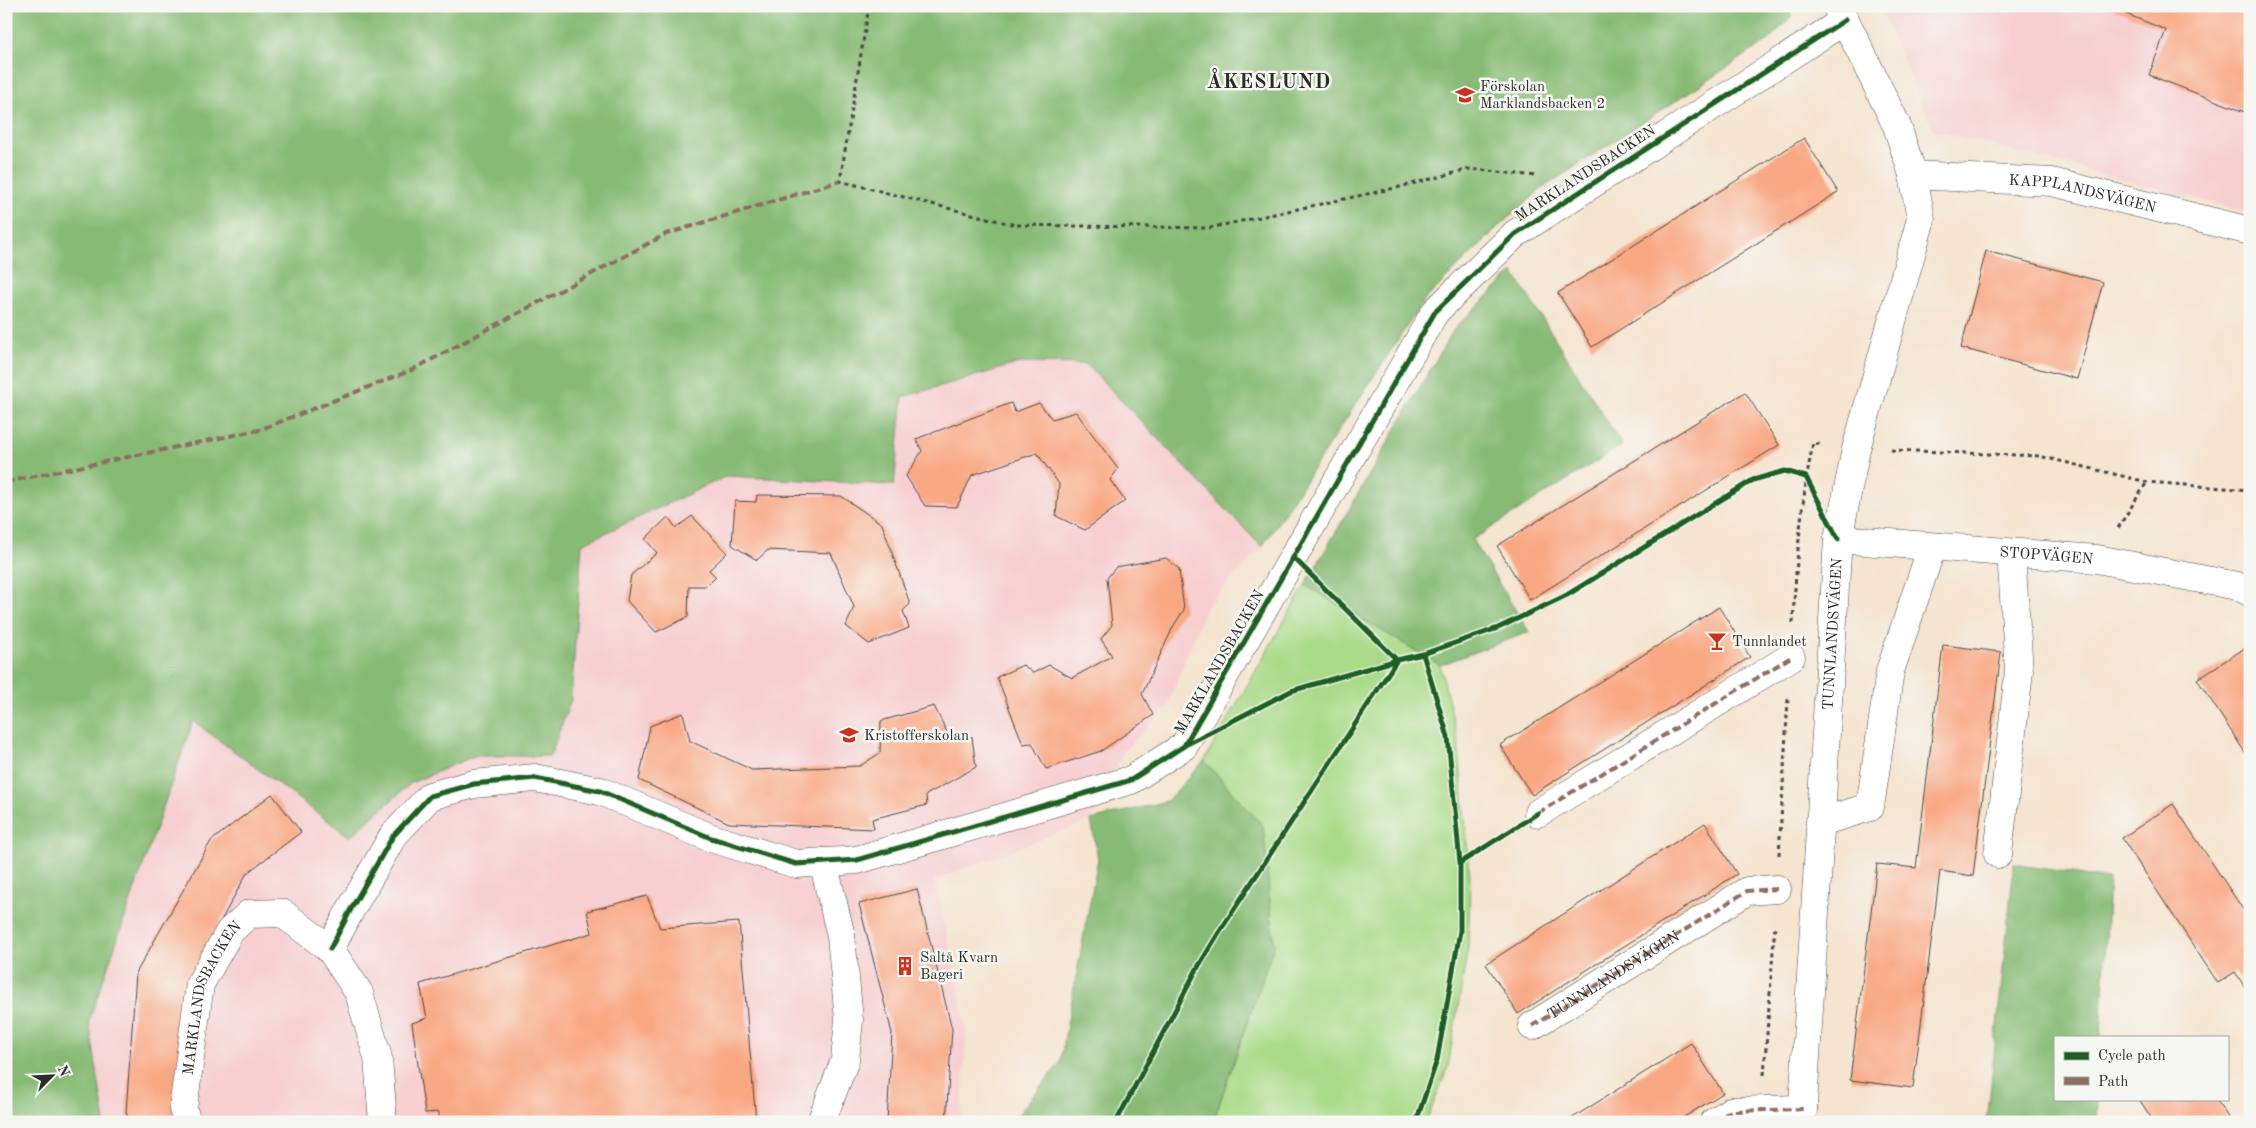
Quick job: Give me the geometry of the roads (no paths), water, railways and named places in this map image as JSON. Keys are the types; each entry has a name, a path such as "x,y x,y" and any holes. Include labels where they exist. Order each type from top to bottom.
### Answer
{"street":[{"name":"TUNNLANDSVÄGEN","path":"1714,1122 1731,1111 1762,1110 1802,1116 1838,540 1856,448 1921,219 1913,175 1897,126 1840,13"},
{"name":"MARKLANDSBACKEN","path":"330,950 393,836 430,796 474,784 535,778 600,791 711,838 796,864 858,860 1131,780 1184,746 1435,312 1515,234 1840,13"},
{"name":"KAPPLANDSVÄGEN","path":"1913,175 2052,182 2250,231"},
{"name":"STOPVÄGEN","path":"1838,540 2098,560 2236,586 2250,592"},
{"path":"1820,822 1870,807 1890,671 1932,547"},
{"path":"1998,854 2019,671 2011,553"},
{"path":"1538,813 1791,657"},
{"path":"821,1122 845,1060 849,1020 841,936 823,862"},
{"name":"TUNNLANDSVÄGEN","path":"1532,1026 1747,891 1777,889"},
{"name":"MARKLANDSBACKEN","path":"187,1122 183,1108 200,984 230,931 249,914 282,913 330,950 359,993 378,1058 383,1122"}],"place":[{"name":"Förskolan Marklandsbacken 2","path":"1465,95"},
{"name":"Tunnlandet","path":"1717,641"},
{"name":"Kristofferskolan","path":"849,735"},
{"name":"Saltå Kvarn Bageri","path":"905,966"}],"district":[{"name":"ÅKESLUND","path":"1269,81"}]}
